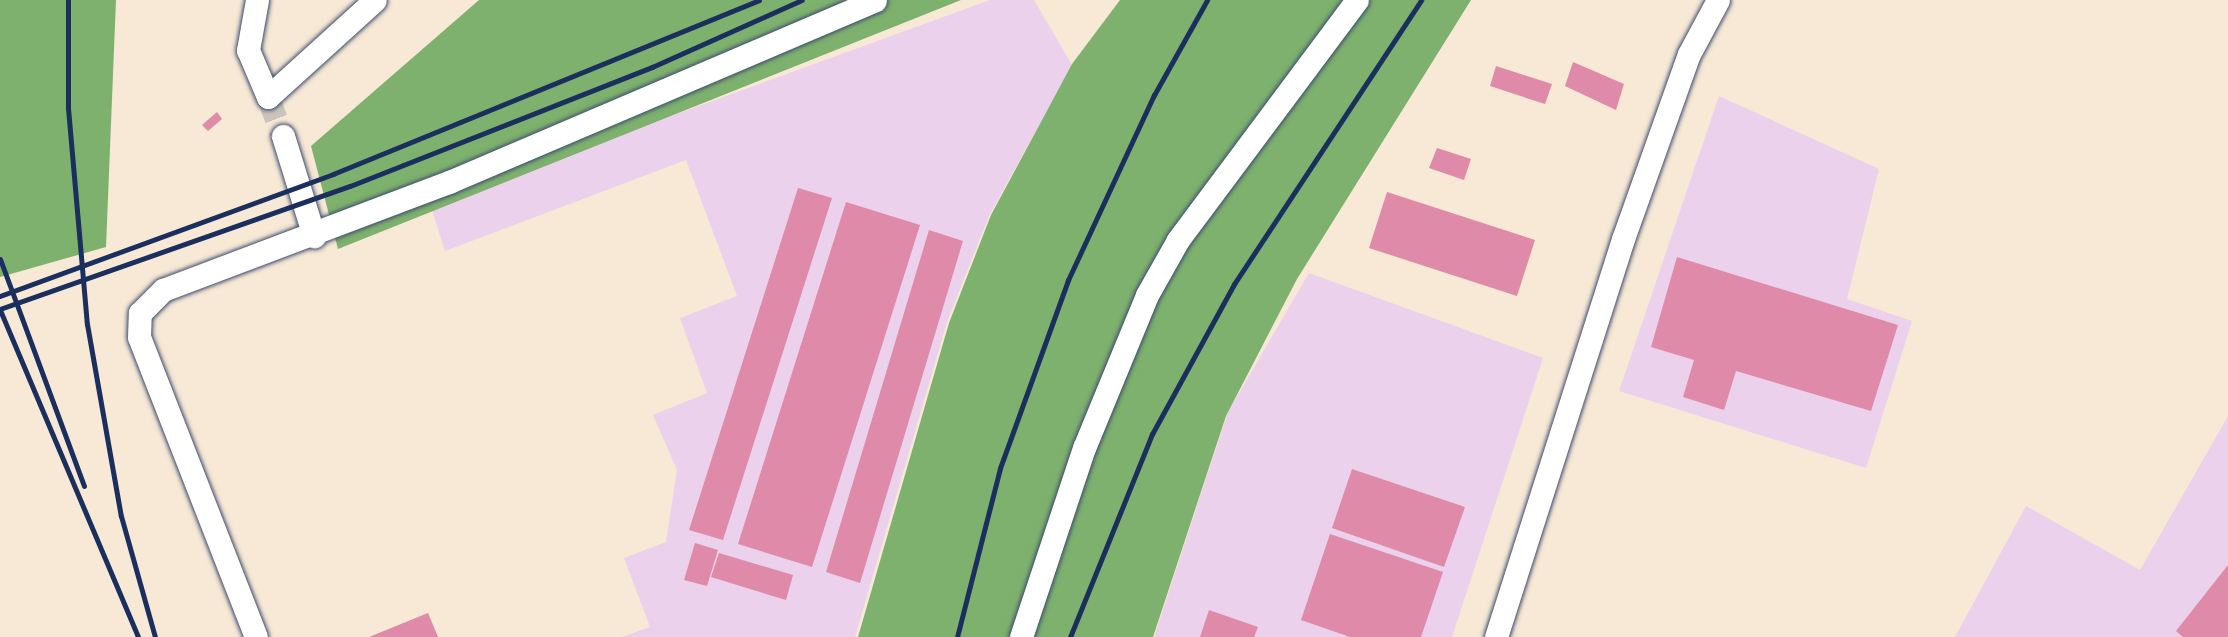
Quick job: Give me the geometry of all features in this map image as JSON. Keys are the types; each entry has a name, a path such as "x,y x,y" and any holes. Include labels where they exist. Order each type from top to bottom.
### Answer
{"street":[{"path":"257,0 248,50 268,97 374,0"},
{"path":"256,637 139,337 140,313 163,289 314,236 876,0"},
{"path":"1021,637 1084,448 1147,295 1178,240 1357,0"},
{"path":"1496,637 1644,178 1689,54 1718,0"},
{"path":"283,136 314,236"}],"shaded area":[{"path":"990,0 1034,0 1072,65 989,216 947,322 855,637 622,637 650,627 624,558 666,542 677,470 653,415 707,393 680,318 737,296 686,160 445,251 430,204"},
{"path":"1719,96 1879,169 1847,299 1912,321 1866,468 1619,391"},
{"path":"1309,273 1543,358 1452,637 1154,637 1228,412"},
{"path":"2228,416 2228,637 1955,637 2026,506 2140,570"}],"green space":[{"path":"0,0 116,0 106,247 0,277"},
{"path":"479,0 961,0 338,249 311,146"},
{"path":"1120,0 1471,0 1297,279 1226,416 1153,637 858,637 949,323 991,215 1072,64"}],"building":[{"path":"1573,62 1624,84 1616,110 1565,86"},
{"path":"1496,66 1552,84 1545,104 1490,86"},
{"path":"217,112 222,119 208,131 202,125"},
{"path":"1437,148 1471,159 1464,180 1429,168"},
{"path":"798,188 832,198 723,540 689,530"},
{"path":"1387,192 1535,240 1517,296 1369,248"},
{"path":"846,202 920,225 812,567 738,544"},
{"path":"929,230 963,241 860,583 826,572"},
{"path":"1677,257 1898,325 1871,411 1736,371 1724,410 1683,397 1694,360 1651,347"},
{"path":"1352,469 1465,507 1444,567 1332,528"},
{"path":"1330,534 1443,572 1421,637 1350,637 1301,620"},
{"path":"695,543 718,550 707,586 684,580"},
{"path":"719,553 793,575 786,600 711,577"},
{"path":"2228,565 2228,637 2183,637 2176,631"},
{"path":"1209,610 1258,627 1254,637 1200,637"},
{"path":"428,613 438,637 369,637"}],"tunnel":[{"path":"268,97 283,136"}],"railway":[{"path":"68,0 68,108 87,324 121,516 155,637"},
{"path":"0,296 333,174 759,0"},
{"path":"0,309 350,186 652,67 802,0"},
{"path":"957,637 1000,468 1068,280 1154,95 1207,0"},
{"path":"1070,637 1152,434 1234,284 1421,0"},
{"path":"0,259 84,486"},
{"path":"0,310 138,637"}]}
